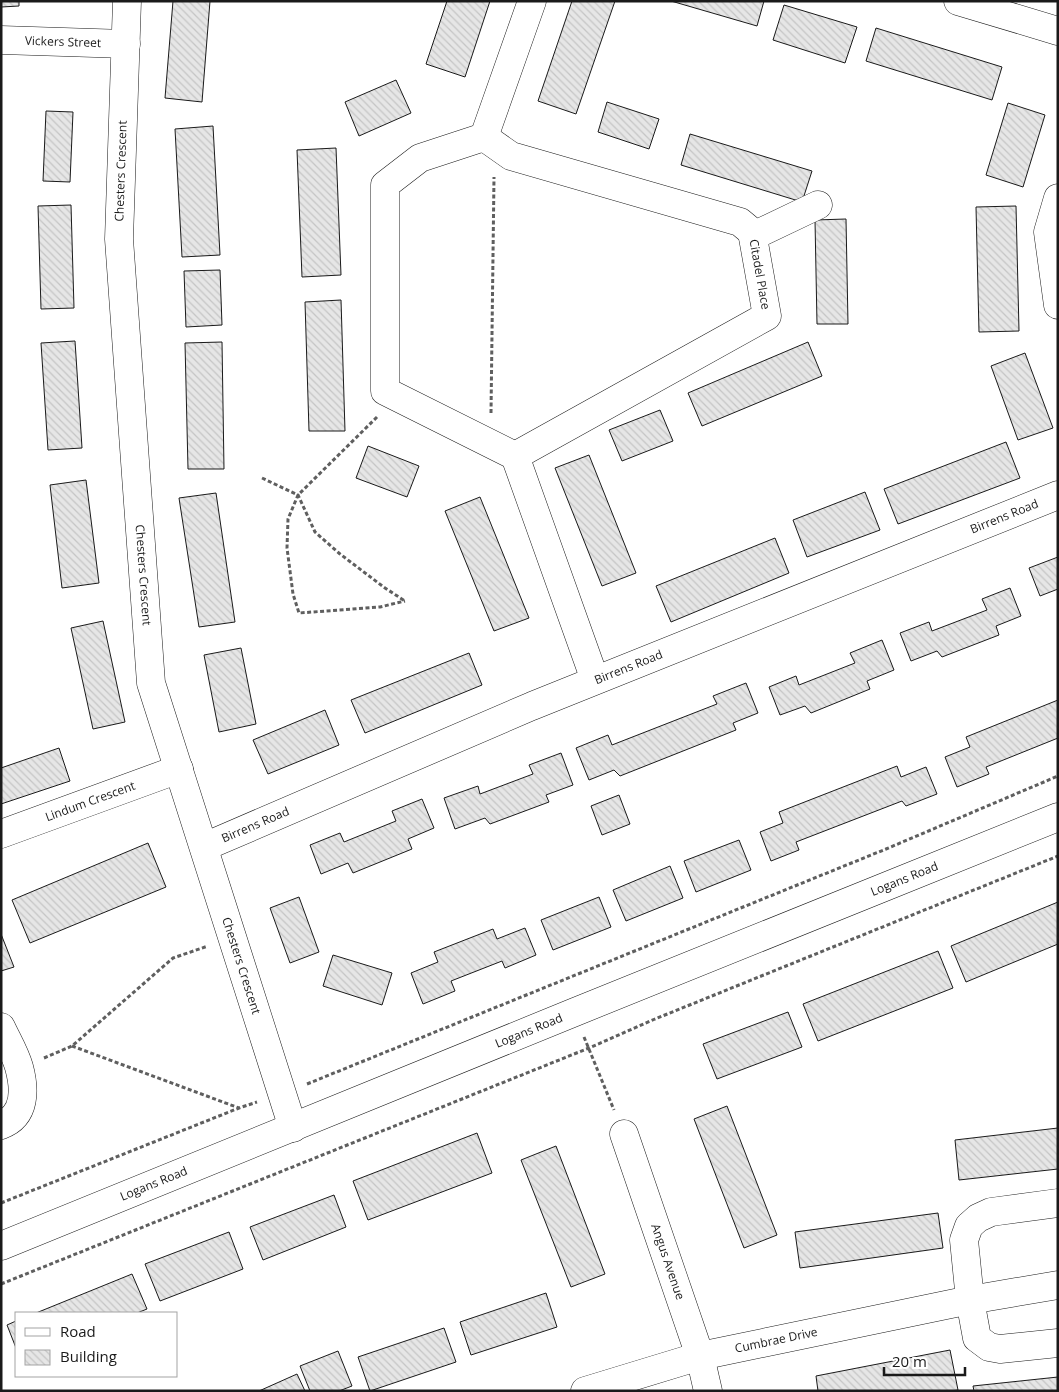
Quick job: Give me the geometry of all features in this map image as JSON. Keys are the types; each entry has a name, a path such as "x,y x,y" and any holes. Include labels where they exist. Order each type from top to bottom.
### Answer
{"street":[{"name":"Chesters Crescent","path":"127,1 119,239 152,683 293,1128"},
{"path":"532,1 484,137 420,158 385,185 385,392 515,456 594,680"},
{"path":"958,1 1058,32"},
{"name":"Vickers Street","path":"1,40 126,44"},
{"name":"Citadel Place","path":"484,137 511,156 740,222 752,232 767,316 515,456"},
{"path":"1058,198 1048,232 1058,305"},
{"path":"753,236 818,205"},
{"name":"Birrens Road","path":"204,847 594,680 1058,495"},
{"name":"Lindum Crescent","path":"1,834 179,769"},
{"name":"Logans Road","path":"1,1246 1058,817"},
{"path":"1,1027 19,1066 23,1092 21,1108 10,1122 1,1125"},
{"name":"Angus Avenue","path":"624,1134 700,1356 708,1391"},
{"path":"1058,1203 992,1212 978,1218 969,1226 964,1240 976,1338 990,1347 1000,1349 1058,1343"},
{"name":"Cumbrae Drive","path":"585,1391 700,1356 970,1300 1058,1285"}],"path":[{"path":"490,444 494,176 511,156"},
{"path":"262,478 298,495 314,532 340,554 405,601 380,607 299,613 293,594 287,548 288,519 298,495 397,397"},
{"path":"1,1203 239,1108 282,1094 876,853 1058,776"},
{"path":"1,1284 589,1048 654,1019 1058,856"},
{"path":"19,1066 37,1061 72,1046 172,958 232,938"},
{"path":"575,1012 624,1134"},
{"path":"72,1046 239,1108"}],"building":[{"path":"1,1 19,1 19,6 1,7"},
{"path":"173,1 210,1 202,102 165,98"},
{"path":"447,1 490,1 465,77 426,64"},
{"path":"572,1 615,1 576,114 538,101"},
{"path":"671,1 764,1 757,26"},
{"path":"784,5 857,27 845,63 773,40"},
{"path":"876,28 1002,67 992,100 866,61"},
{"path":"396,80 411,113 359,136 345,102"},
{"path":"607,102 659,119 649,149 598,132"},
{"path":"1008,103 1045,115 1023,187 986,175"},
{"path":"46,111 73,112 70,182 43,181"},
{"path":"213,126 220,255 182,257 175,129"},
{"path":"690,134 812,171 802,202 681,165"},
{"path":"336,148 341,275 302,277 297,150"},
{"path":"71,205 74,308 41,309 38,206"},
{"path":"1016,206 1019,331 979,332 976,207"},
{"path":"846,219 848,324 817,324 815,220"},
{"path":"220,270 222,325 186,327 184,271"},
{"path":"341,300 345,431 309,431 305,302"},
{"path":"75,341 82,448 48,450 41,343"},
{"path":"222,342 224,469 188,469 185,343"},
{"path":"808,342 822,376 702,426 688,393"},
{"path":"1025,353 1053,428 1018,440 991,366"},
{"path":"660,410 673,441 622,461 609,430"},
{"path":"1006,442 1020,478 898,524 884,489"},
{"path":"368,446 419,466 407,497 356,478"},
{"path":"589,455 636,573 602,586 555,468"},
{"path":"86,480 99,583 62,588 50,485"},
{"path":"865,492 880,530 807,557 793,520"},
{"path":"216,493 235,622 199,627 179,498"},
{"path":"480,497 529,618 494,631 445,511"},
{"path":"775,538 789,573 671,622 656,586"},
{"path":"1058,557 1058,589 1040,596 1029,568"},
{"path":"1010,588 1021,616 996,626 999,635 942,657 937,651 911,661 900,633 929,622 932,631 987,610 982,599"},
{"path":"103,621 125,722 93,729 71,628"},
{"path":"882,640 894,670 867,681 870,689 811,713 805,706 780,715 769,687 796,676 799,685 855,663 850,653"},
{"path":"241,648 256,724 219,732 204,655"},
{"path":"469,653 482,685 365,733 351,700"},
{"path":"746,683 758,713 733,723 736,730 620,776 614,770 589,780 576,748 608,735 612,745 717,704 713,696"},
{"path":"1058,700 1058,738 986,767 989,774 957,787 945,757 970,747 966,737"},
{"path":"325,710 339,745 268,774 253,740"},
{"path":"59,748 70,781 1,804 1,768"},
{"path":"561,753 573,785 546,795 549,802 490,824 485,818 455,829 444,798 478,786 480,794 533,774 529,765"},
{"path":"897,766 901,777 926,767 937,794 906,806 902,801 796,842 799,850 771,861 760,832 783,823 779,812"},
{"path":"619,795 630,824 602,835 591,806"},
{"path":"422,799 434,828 408,839 412,849 353,873 348,863 321,874 310,845 340,833 344,842 396,821 392,811"},
{"path":"739,840 751,870 696,892 684,861"},
{"path":"148,843 166,887 30,943 12,900"},
{"path":"670,866 683,898 626,921 613,890"},
{"path":"299,897 319,952 290,963 270,908"},
{"path":"599,897 611,927 553,950 541,920"},
{"path":"1058,902 1058,944 966,982 951,946"},
{"path":"525,928 536,955 505,968 502,961 451,981 455,991 423,1004 411,973 438,962 434,952 493,929 497,939"},
{"path":"1,934 14,967 1,971"},
{"path":"938,951 953,988 818,1041 803,1004"},
{"path":"333,955 392,973 382,1005 323,986"},
{"path":"788,1012 802,1047 717,1079 703,1044"},
{"path":"727,1106 777,1235 744,1248 694,1119"},
{"path":"1058,1128 1058,1169 959,1180 955,1140"},
{"path":"477,1133 492,1173 368,1220 353,1181"},
{"path":"556,1146 605,1274 571,1287 521,1160"},
{"path":"334,1195 346,1227 263,1260 250,1227"},
{"path":"938,1213 943,1248 800,1268 795,1232"},
{"path":"229,1232 243,1269 160,1301 145,1264"},
{"path":"132,1274 147,1309 140,1312 38,1312"},
{"path":"546,1293 557,1327 471,1355 460,1322"},
{"path":"15,1321 15,1345 7,1325"},
{"path":"444,1328 456,1362 370,1391 358,1357"},
{"path":"950,1350 958,1390 818,1391 816,1376"},
{"path":"338,1351 352,1386 339,1391 310,1391 300,1366"},
{"path":"297,1374 305,1391 259,1391"},
{"path":"1058,1377 1058,1391 974,1391 973,1386"}]}
